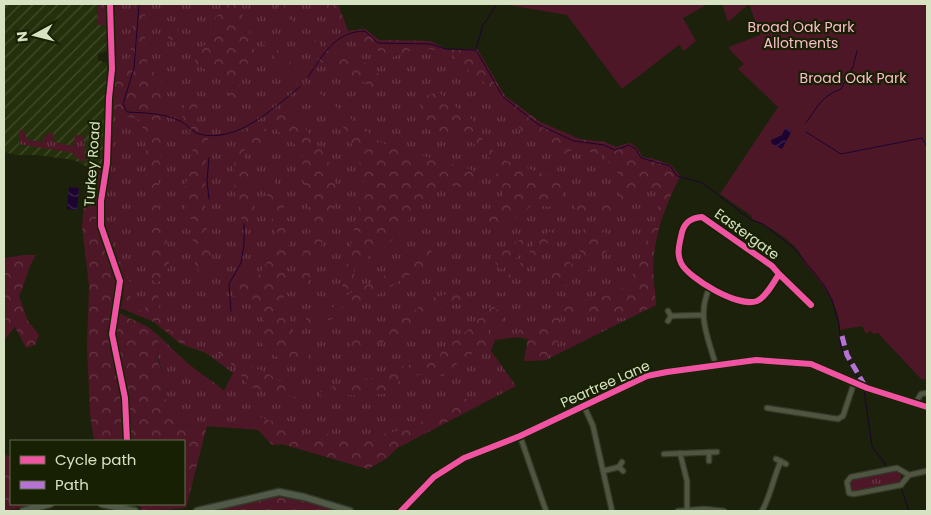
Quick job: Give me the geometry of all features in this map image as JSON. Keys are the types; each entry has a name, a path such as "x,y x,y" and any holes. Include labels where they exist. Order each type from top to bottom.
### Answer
{"street":[{"name":"Turkey Road","path":"110,4 113,58 109,90 107,163 101,201 101,226 120,281 112,334 125,398 127,440"},
{"name":"Eastergate","path":"779,274 762,298 754,302 739,302 710,287 686,270 680,260 678,247 684,227 695,218 702,217 708,220 772,266 811,305"},
{"path":"710,287 704,301 702,315 716,366"},
{"path":"802,306 806,301"},
{"path":"668,311 670,318 702,315"},
{"name":"Peartree Lane","path":"401,511 442,471 464,458 520,436 647,376 667,372 756,360 812,364 854,383 927,407"},
{"path":"767,408 838,418 843,416 854,383"},
{"path":"916,402 920,394 927,393"},
{"path":"584,406 593,426 612,511"},
{"path":"520,436 546,511"},
{"path":"709,452 709,461"},
{"path":"664,454 718,452"},
{"path":"680,453 687,481 687,510"},
{"path":"762,511 769,498 778,460 786,464"},
{"path":"619,468 622,462"},
{"path":"603,471 619,468 624,471"},
{"path":"908,474 901,485 854,494 850,493 846,487 851,477 897,468 908,474 927,471"},
{"path":"198,511 279,492 304,497 350,511"},
{"path":"22,511 46,505"},
{"path":"107,505 135,511"},
{"path":"680,511 724,511"}],"shaded area":[{"path":"4,4 98,4 97,24 108,25 109,46 107,51 98,54 98,60 106,63 109,70 103,167 87,167 74,160 36,155 16,155 4,152"}],"green space":[{"path":"98,4 107,4 108,25 97,25"},
{"path":"113,4 338,4 348,31 365,29 379,40 430,41 446,49 477,49 505,96 540,122 580,139 605,142 616,147 630,143 637,148 642,157 663,162 672,167 680,176 658,231 653,266 656,305 546,360 524,361 528,339 518,337 495,340 491,351 516,386 397,448 387,458 368,469 282,444 272,445 258,430 179,424 176,413 166,401 162,389 164,375 157,350 159,336 190,365 224,391 233,373 206,353 181,344 154,322 121,308 125,295 124,280 103,225 104,202 111,159 111,99 116,65"},
{"path":"135,4 145,4 147,63 164,86 158,197 170,258 166,278 155,284 149,274 151,214 144,130 138,119 111,113 111,91 130,56"},
{"path":"226,4 241,4 238,8 251,28 248,36 254,48 256,59 239,68 238,78 242,94 233,101 229,98 228,82 225,77 196,65 194,54 209,41 213,22 226,9"},
{"path":"276,4 284,4 297,32 293,34"},
{"path":"323,4 338,4 348,31 365,29 379,40 430,41 446,49 477,49 505,96 540,122 577,138 576,145 564,158 522,131 480,78 461,65 452,55 430,49 409,51 387,59 367,41 353,37 341,28"},
{"path":"502,4 708,4 683,18 696,41 684,51 679,45 622,89 567,15"},
{"path":"722,4 749,4 728,22"},
{"path":"749,4 927,4 927,378 922,380 878,333 874,334 870,331 866,334 862,326 840,330 837,311 829,295 797,249 782,236 752,219 752,216 720,194 778,107 738,69 744,64 729,47 760,35"},
{"path":"179,29 182,33 182,40 169,40 168,32"},
{"path":"311,40 319,41 322,50 352,57 369,66 377,72 387,89 384,92 314,58 309,47"},
{"path":"269,42 292,64 302,77 297,84 263,43"},
{"path":"306,82 380,142 398,149 467,168 480,174 480,183 469,186 457,187 443,182 422,200 401,232 364,260 353,271 358,282 349,290 341,292 363,186 359,158 335,111 314,97"},
{"path":"438,92 479,125 483,143 507,161 566,184 559,202 552,206 533,204 505,225 483,228 481,216 490,212 504,193 502,186 494,179 497,173 491,159 481,149 469,141 453,135 436,134 424,124 417,110 426,96"},
{"path":"188,97 197,99 198,130 208,136 205,200 207,232 214,263 208,272 200,274 192,257 194,224 186,209 183,194 193,157 192,135 183,127 183,109"},
{"path":"283,112 291,112 310,134 329,163 335,179 334,204 307,286 303,286 299,274 310,221 308,196 300,174 303,158 298,148 276,129 275,117"},
{"path":"261,125 272,134 270,144 264,150 257,150 249,145 243,152 254,202 252,221 247,228 238,209 234,183 236,145 238,135 248,127"},
{"path":"20,130 23,130 28,140 43,142 43,138 49,133 53,133 54,142 73,146 75,135 84,136 85,162 77,158 73,153 19,144"},
{"path":"583,140 605,142 616,147 630,143 637,148 642,157 671,165 680,176 658,231 653,266 656,305 629,318 561,316 558,344 546,360 524,361 528,339 518,337 520,330 553,319 560,305 609,295 617,292 628,283 635,271 656,216 659,200 658,192 645,183 636,189 626,210 604,214 589,214 576,210 572,204 578,200 596,204 618,202 621,189 618,173 603,155 592,153 581,146"},
{"path":"87,167 103,167 99,196 99,226 117,282 115,307 107,332 124,404 124,440 94,440 90,414 87,346 89,285 82,226"},
{"path":"269,176 273,177 283,201 289,244 283,301 295,335 309,356 309,362 300,364 286,363 256,339 257,330 266,329 268,326 259,314 253,299 247,295 233,297 230,285 235,277 249,279 258,276 277,247 272,220 272,205 264,190 264,179"},
{"path":"593,226 599,227 604,231 608,236 608,248 604,253 599,257 593,258 587,257 582,253 578,248 577,242 578,236 582,231 587,227"},
{"path":"554,229 557,232 528,266 511,280 503,294 499,292 498,285 528,256 535,240"},
{"path":"525,237 530,238 524,252 502,269 499,268 494,260 507,247"},
{"path":"427,247 437,257 433,268 422,267 379,294 341,308 332,319 308,326 306,320 307,312 313,316 324,314 349,294 381,278"},
{"path":"36,255 19,296 28,321 39,335 35,345 26,348 15,327 4,340 4,258"},
{"path":"115,258 118,258 130,282 131,309 144,311 151,292 158,293 161,323 186,343 181,344 154,322 121,308 123,283"},
{"path":"563,261 573,265 589,262 590,269 583,273 573,274 566,286 556,291 551,288 549,277"},
{"path":"450,293 460,295 460,300 456,304 442,307 428,319 383,342 351,347 350,339 368,338 408,315 432,298"},
{"path":"493,306 503,315 504,320 492,329 489,317 484,310"},
{"path":"480,312 486,318 491,346 463,358 443,376 412,376 400,381 387,394 321,396 320,392 331,391 330,387 384,375 394,367 407,366 421,360 437,360 443,350 474,325 477,314"},
{"path":"119,313 148,327 159,336 157,351 159,365 164,375 162,389 166,401 176,413 179,424 207,426 186,508 146,511 142,510 139,505 185,505 185,440 129,440 130,411 118,355 116,323"},
{"path":"221,345 231,348 249,366 263,371 299,392 299,396 297,398 249,387 235,367 218,353"},
{"path":"463,398 480,405 397,448 387,458 368,469 282,444 272,445 247,415 259,416 308,437 323,433 340,437 367,438 404,429 435,416"},
{"path":"4,455 10,456 10,505 34,505 4,511"},
{"path":"897,469 901,476 900,483 854,492 850,491 848,483 851,479"},
{"path":"270,496 311,502 339,511 208,511"}],"water":[{"path":"785,128 792,131 782,149 772,144 771,140 782,135"},
{"path":"69,187 79,188 77,210 67,209"}],"waterway":[{"path":"139,4 134,68 123,104 127,112 174,118 199,134 213,136 227,134 254,122 300,87"},
{"path":"476,49 483,25 497,4"},
{"path":"308,77 331,46 345,35 354,32 365,31 378,43 430,44 446,49 476,50 503,97 539,125 574,141 604,145 615,150 629,145 636,149 641,158 670,166 677,176 700,182 708,187 751,220 763,224 795,249 824,285 832,300 839,324 841,349 858,378"},
{"path":"806,123 824,99 841,89 853,67 857,51"},
{"path":"806,132 841,154 922,138 927,147"},
{"path":"209,158 207,180 209,199"},
{"path":"231,311 229,284 241,263 244,245 244,224"},
{"path":"864,390 872,446 887,467"},
{"path":"901,488 909,511"}],"marked path":[{"path":"842,336 847,355 865,386"}],"cycle path":[{"path":"110,4 112,69 107,163 101,201 101,226 120,281 112,334 125,398 127,440"},
{"path":"779,274 772,266 702,217 689,221 683,229 679,248 681,263 694,277 715,291 739,300 757,301 767,293 779,274 811,305"},
{"path":"401,511 434,477 464,458 520,436 647,376 667,372 756,360 811,364 867,388 927,407"}],"park label":[{"name":"Broad Oak Park Allotments","path":"801,36"},
{"name":"Broad Oak Park","path":"853,78"}]}
